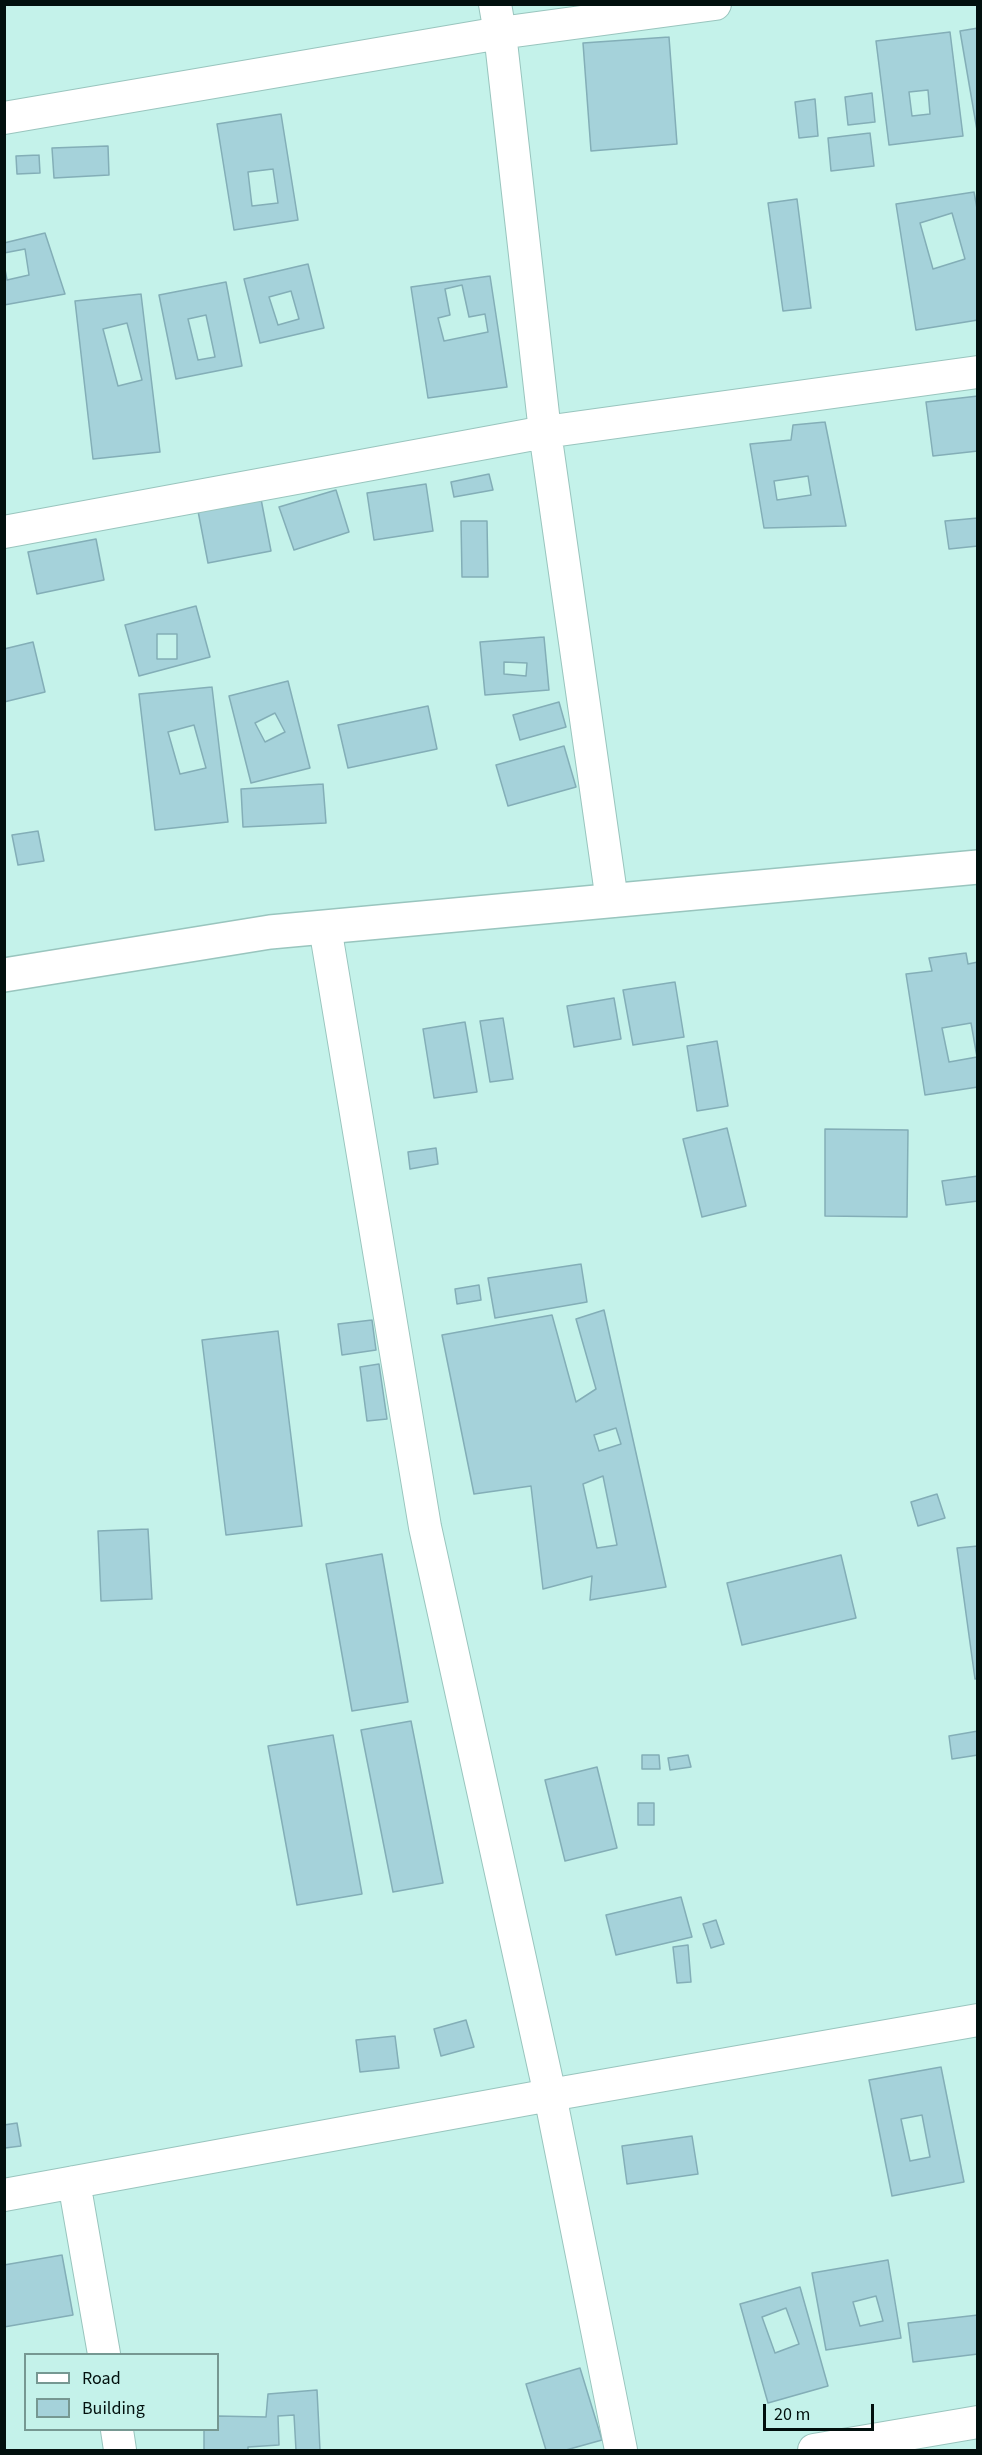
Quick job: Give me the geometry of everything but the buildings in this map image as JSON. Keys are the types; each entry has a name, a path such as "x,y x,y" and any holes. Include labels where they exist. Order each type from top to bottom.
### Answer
{"main road":[{"path":"4,975 270,932 978,867"}],"street":[{"path":"4,118 497,19 715,4"},
{"path":"497,19 545,432 612,901"},
{"path":"4,532 545,432 978,372"},
{"path":"325,927 425,1527 550,2095 621,2451"},
{"path":"4,2195 550,2095 978,2020"},
{"path":"74,2182 104,2353"},
{"path":"813,2451 978,2421"},
{"path":"117,2431 120,2451"}]}
